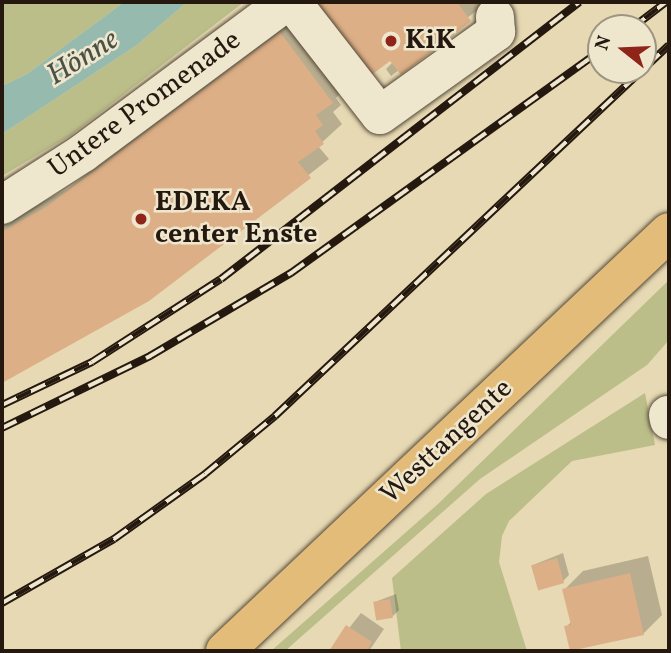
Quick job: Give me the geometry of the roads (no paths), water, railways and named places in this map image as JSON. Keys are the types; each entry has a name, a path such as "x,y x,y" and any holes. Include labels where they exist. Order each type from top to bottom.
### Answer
{"main road":[{"name":"Westtangente","path":"225,651 669,232"}],"street":[{"name":"Untere Promenade","path":"2,205 83,153 286,2"},
{"path":"292,2 380,115 496,32 495,17"}],"water":[{"name":"Hönne","path":"124,2 187,2 137,45 2,134 2,86 27,74"}],"railway":[{"path":"2,405 92,362 221,279 579,2"},
{"path":"650,14 666,2"},
{"path":"2,603 114,539 205,474 275,416 669,45"},
{"path":"2,428 150,356 291,273 587,60"}],"place":[{"name":"KiK","path":"391,41"},
{"name":"EDEKA center Enste","path":"141,219"}]}
